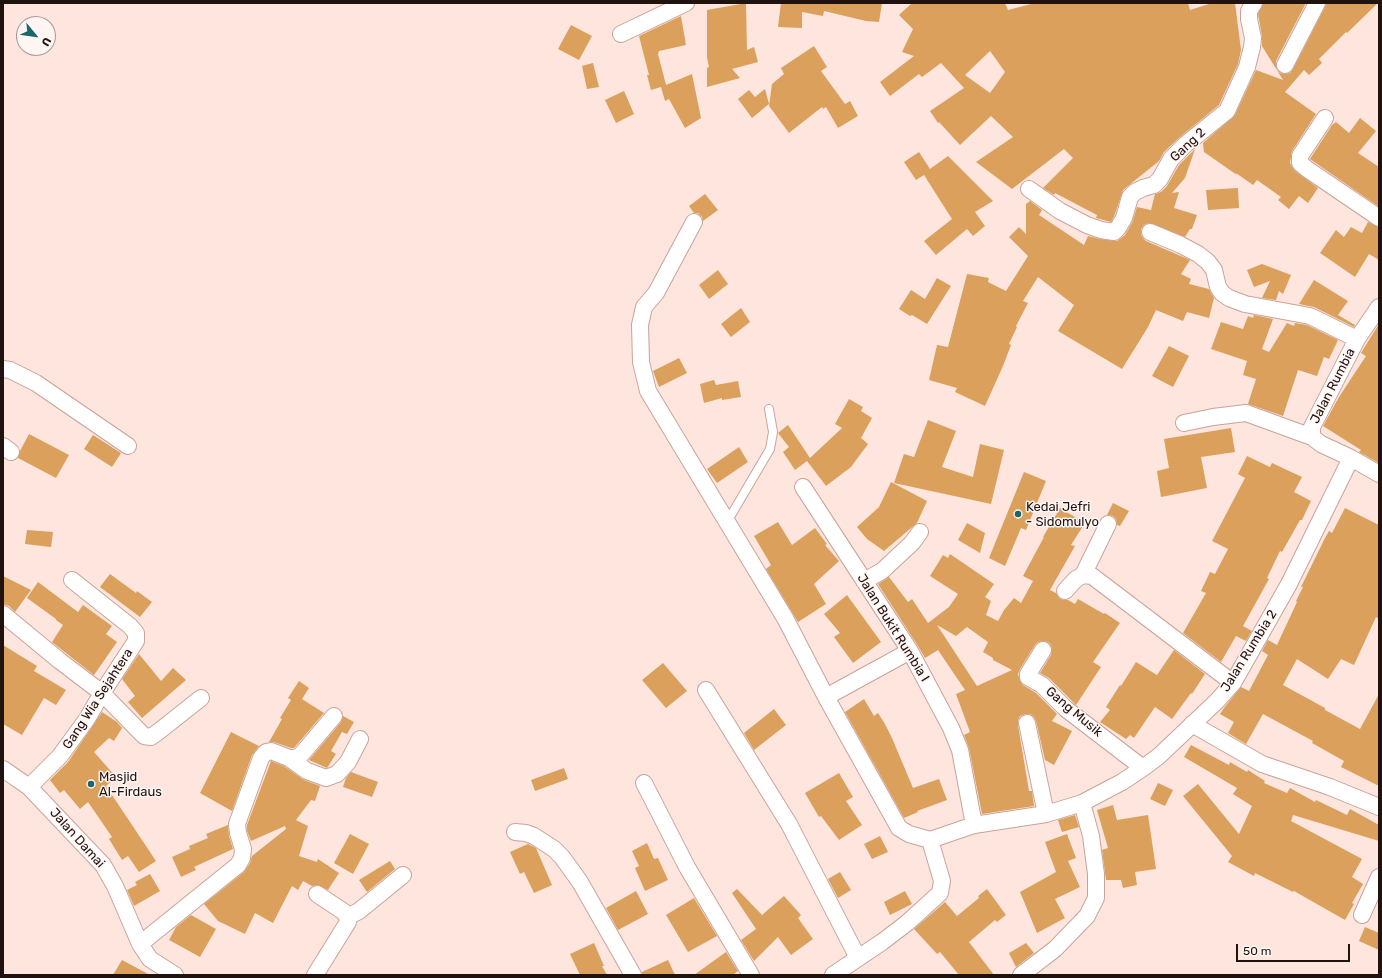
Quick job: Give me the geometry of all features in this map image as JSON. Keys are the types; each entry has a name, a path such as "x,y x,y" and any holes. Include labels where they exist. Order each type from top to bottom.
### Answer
{"street":[{"path":"621,34 686,3"},
{"name":"Gang 2","path":"1029,189 1060,211 1087,225 1101,230 1114,232 1124,218 1130,197 1135,192 1143,188 1154,185 1160,179 1170,159 1227,111 1247,67 1252,48 1253,38 1249,11 1254,3"},
{"path":"1285,65 1316,3"},
{"path":"1325,118 1300,156 1300,163 1379,218"},
{"path":"694,222 656,293 644,307 640,325 640,362 648,391 785,618 826,697 899,828 909,834 930,840 942,881 940,893 930,903 882,942 833,975"},
{"path":"1150,232 1181,244 1208,262 1214,270 1218,287 1222,293 1229,298 1245,304 1310,316 1357,339"},
{"name":"Jalan Rumbia","path":"1184,423 1246,413 1312,437 1312,427 1357,339 1379,307"},
{"path":"3,369 10,370 36,384 128,446"},
{"path":"1312,437 1321,444 1351,458 1379,474"},
{"name":"Jalan Rumbia 2","path":"930,840 974,825 1046,814 1082,803 1122,782 1159,756 1217,701 1232,683 1289,584 1351,458"},
{"name":"Jalan Bukit Rumbia I","path":"803,487 910,651 951,728 960,750 974,825"},
{"path":"1083,576 1108,524"},
{"path":"864,581 882,570 912,543 920,532"},
{"path":"1065,591 1076,579 1083,576 1092,576 1232,683"},
{"name":"Gang Wia Sejahtera","path":"29,787 60,756 86,719 136,641 136,633 130,626 72,580"},
{"path":"3,614 102,693 144,736 151,737 201,698"},
{"name":"Gang Musik","path":"1043,650 1028,674 1028,677 1042,685 1066,709 1143,768"},
{"path":"826,697 910,651"},
{"path":"706,690 789,824 858,958"},
{"path":"289,758 300,756 334,716"},
{"path":"1027,722 1046,814"},
{"path":"1192,724 1262,764 1330,787 1379,807"},
{"path":"140,944 238,865 242,858 243,849 237,824 261,758 266,752 271,751 289,758 307,771 326,778 337,774 348,762 360,739"},
{"name":"Jalan Damai","path":"3,769 29,787 103,865 115,886 140,944 150,959 175,975"},
{"path":"644,783 687,867 751,975"},
{"path":"1021,975 1055,949 1088,916 1096,898 1096,874 1091,836 1082,803"},
{"path":"515,832 526,833 534,836 554,849 562,857 580,882 633,975"},
{"path":"347,917 359,911 403,875"},
{"path":"1362,915 1379,877"},
{"path":"316,975 348,922 344,912 317,894"}],"lane":[{"path":"727,522 770,450 773,432 769,409"}],"building":[{"path":"746,3 747,50 754,47 758,62 732,69 740,78 707,87 707,68 709,67 707,57 707,10"},
{"path":"781,3 882,3 879,22 866,21 824,11 823,16 802,12 802,28 778,27"},
{"path":"912,3 1005,3 1008,10 1035,3 1188,3 1190,10 1212,3 1235,3 1241,50 1238,64 1219,105 1180,137 1164,152 1159,161 1123,190 1111,222 1096,218 1097,215 1055,193 1054,195 1043,188 1073,158 1064,149 1012,189 976,162 1013,137 991,116 960,145 939,122 938,123 930,111 964,88 941,63 922,77 919,74 890,96 880,82 914,56 902,52 913,29 899,15","holes":["990,51 1005,72 990,93 965,75"]},
{"path":"1263,3 1306,3 1276,61 1277,70 1280,73 1285,74 1290,73 1293,69 1326,3 1378,3 1319,59 1322,63 1309,75 1304,70 1285,92 1316,114 1292,151 1290,163 1294,170 1318,188 1308,203 1299,196 1289,209 1278,200 1281,197 1257,180 1253,185 1204,152 1203,143 1235,115 1256,70 1283,80 1262,46 1262,36 1258,14"},
{"path":"681,16 686,45 659,51 658,54 666,85 692,74 701,118 685,128 669,99 665,101 661,87 651,90 647,75 649,75 639,36"},
{"path":"571,25 592,36 579,60 558,49"},
{"path":"814,46 827,67 821,71 845,104 850,101 858,116 838,128 826,107 823,109 822,107 789,133 769,106 772,84 784,74 781,68"},
{"path":"593,63 599,87 587,89 582,66"},
{"path":"765,89 769,104 752,118 738,99 749,90 755,97"},
{"path":"624,91 634,114 616,123 605,100"},
{"path":"1360,118 1376,131 1358,153 1379,167 1379,207 1310,159 1332,125 1336,122 1349,133"},
{"path":"1195,149 1185,178 1172,193 1179,192 1174,208 1197,215 1192,229 1190,229 1185,237 1149,223 1144,225 1141,229 1141,233 1142,237 1146,241 1190,260 1181,274 1191,279 1189,284 1209,289 1214,298 1209,318 1187,312 1183,321 1156,310 1148,327 1122,369 1058,331 1074,305 1038,277 1023,301 1028,303 1016,326 1017,327 1009,344 1011,345 1003,366 985,406 955,392 957,388 929,380 937,345 948,347 967,274 989,278 988,282 1006,291 1028,256 1009,237 1019,227 1026,234 1026,204 1030,201 1042,210 1039,215 1084,245 1088,236 1117,241 1125,235 1132,223 1137,207 1151,210 1155,194 1161,192 1167,186 1179,165"},
{"path":"919,152 930,169 948,156 993,201 975,212 985,226 973,236 967,229 936,255 924,241 952,219 924,175 916,180 904,162"},
{"path":"1238,188 1239,208 1208,210 1206,190"},
{"path":"705,194 718,210 703,221 702,217 698,213 694,213 689,206"},
{"path":"1368,222 1379,227 1379,260 1369,254 1355,277 1320,253 1336,230 1344,237 1351,227 1362,233"},
{"path":"1262,264 1291,275 1283,294 1279,291 1276,300 1262,298 1270,281 1254,287 1247,270"},
{"path":"718,270 728,284 709,299 699,285"},
{"path":"937,278 951,286 927,324 899,309 911,290 925,299"},
{"path":"1314,280 1348,301 1338,315 1355,325 1354,327 1314,307 1299,304"},
{"path":"741,308 750,322 731,337 721,324"},
{"path":"1254,315 1273,319 1262,349 1269,352 1287,323 1294,326 1295,323 1307,325 1338,340 1329,359 1324,357 1317,376 1298,370 1283,416 1248,404 1256,379 1243,375 1247,361 1211,349 1221,322 1243,329 1248,316 1253,318"},
{"path":"1379,324 1379,463 1359,452 1361,450 1323,426 1339,397 1366,356 1361,353"},
{"path":"1169,346 1189,356 1173,387 1152,376"},
{"path":"679,358 687,373 659,387 653,371"},
{"path":"714,380 716,385 738,381 741,397 722,400 722,398 704,403 700,384"},
{"path":"849,399 863,407 861,411 872,418 861,438 868,444 851,467 826,486 807,461 795,470 783,452 789,447 778,433 788,425 810,458 842,428 835,424"},
{"path":"928,420 956,431 942,467 973,477 980,444 1004,450 991,504 894,483 904,454 914,457"},
{"path":"1231,428 1235,452 1201,457 1207,488 1161,497 1157,471 1169,468 1164,439"},
{"path":"29,434 69,455 56,478 18,458"},
{"path":"93,435 121,453 112,467 84,449"},
{"path":"739,447 748,462 717,483 707,469"},
{"path":"1247,456 1270,467 1272,463 1302,477 1294,492 1311,501 1302,520 1300,520 1282,552 1280,551 1267,578 1269,579 1243,626 1252,631 1246,641 1236,636 1221,662 1183,633 1206,593 1201,591 1210,572 1215,574 1228,549 1212,541 1245,478 1238,474"},
{"path":"1024,472 1046,481 1026,530 1021,528 1005,566 989,558"},
{"path":"891,482 927,501 917,523 884,551 867,539 857,527 879,507"},
{"path":"1113,503 1129,511 1120,526 1117,525 1116,519 1113,516 1107,515"},
{"path":"1060,508 1085,523 1071,545 1075,546 1050,590 1056,593 1059,598 1068,600 1075,604 1078,599 1104,614 1105,613 1120,623 1093,662 1101,667 1076,705 1049,678 1040,673 1051,655 1051,645 1048,642 1043,641 1038,642 1035,645 1020,669 1018,674 1020,681 1023,685 1036,693 1057,714 1052,721 1072,731 1054,765 1045,760 1034,717 1030,714 1020,716 1018,725 1029,791 1032,791 1034,806 982,814 969,748 964,735 970,732 956,694 965,690 938,650 925,658 878,584 889,577 908,602 912,599 928,623 949,607 958,594 930,576 943,555 948,558 950,554 994,584 985,597 991,601 986,615 998,621 1004,610 1014,598 1021,603 1033,581 1023,576","holes":["937,625 956,636 967,627 988,642 983,652 993,658 993,660 1012,670 977,686"]},
{"path":"1345,508 1379,525 1379,619 1376,617 1354,665 1341,659 1328,679 1297,659 1283,685 1360,729 1379,694 1379,786 1341,767 1344,761 1312,743 1313,741 1263,714 1246,744 1228,733 1234,722 1220,714 1241,687 1249,691 1268,655 1262,651 1268,640 1277,645 1297,602 1296,601 1303,587 1301,587 1325,538 1329,531 1332,533"},
{"path":"778,522 792,545 815,528 827,544 825,545 839,561 814,584 826,604 798,622 766,569 771,565 754,536"},
{"path":"967,523 985,533 980,553 958,540"},
{"path":"27,530 53,532 51,547 25,544"},
{"path":"110,574 136,593 137,591 152,602 140,617 100,587"},
{"path":"3,576 31,590 15,612 9,606 3,604"},
{"path":"38,582 78,612 83,605 112,626 106,634 117,642 94,675 52,642 63,625 27,598"},
{"path":"847,595 881,642 853,663 834,637 840,633 824,614"},
{"path":"3,645 37,666 34,671 66,690 56,705 44,698 22,735 3,724"},
{"path":"1174,650 1205,674 1192,694 1191,693 1172,719 1155,707 1134,738 1130,735 1126,739 1100,722 1110,710 1106,707 1136,662 1157,675"},
{"path":"139,654 161,681 173,668 186,680 142,718 128,702 135,696 122,679"},
{"path":"663,663 687,691 666,708 642,680"},
{"path":"299,681 309,688 302,699 324,713 294,748 269,742 282,719 280,718 291,700 288,698"},
{"path":"864,699 874,716 878,713 885,724 913,788 939,779 947,800 917,811 918,812 904,818 845,712"},
{"path":"774,709 786,725 754,750 744,733"},
{"path":"102,712 117,722 122,728 114,741 109,738 94,752 116,777 106,786 156,861 139,872 128,856 122,860 109,839 112,837 88,802 80,809 64,790 60,793 50,780 68,762"},
{"path":"343,716 354,722 347,734 342,732 331,751 336,754 327,768 309,760 341,722"},
{"path":"231,732 259,746 252,755 232,811 200,793"},
{"path":"1191,745 1229,765 1230,762 1247,772 1248,770 1265,781 1264,783 1287,793 1290,788 1315,802 1316,800 1347,815 1350,809 1379,825 1379,841 1293,815 1291,821 1362,859 1352,877 1363,884 1352,903 1354,904 1345,920 1294,891 1293,892 1255,873 1254,876 1228,862 1232,856 1183,796 1198,784 1239,834 1252,806 1233,794 1237,788 1184,757"},
{"path":"271,761 284,766 304,780 320,786 315,801 311,800 296,820 308,826 299,856 317,862 318,859 339,873 328,890 318,885 312,886 303,881 298,890 292,886 273,923 255,913 245,934 218,921 204,904 244,872 250,863 252,856 286,829 285,826 251,841 247,831 247,825"},
{"path":"564,768 568,779 535,791 531,780"},
{"path":"351,772 378,782 372,797 343,787 346,778"},
{"path":"839,773 853,797 846,801 862,825 839,840 821,816 819,817 805,793"},
{"path":"1158,783 1173,790 1165,806 1150,799"},
{"path":"1113,805 1117,820 1148,815 1156,869 1135,872 1137,885 1123,888 1121,880 1106,880 1102,850 1108,848 1097,810"},
{"path":"1075,815 1079,827 1062,832 1058,820"},
{"path":"228,825 229,836 233,849 194,867 196,870 181,877 172,857 190,849 189,846 208,838 206,834"},
{"path":"350,834 369,844 353,874 334,863"},
{"path":"1067,834 1076,858 1068,861 1080,887 1055,899 1065,918 1037,933 1020,892 1056,872 1045,842"},
{"path":"880,836 888,852 872,859 864,844"},
{"path":"647,843 654,859 658,858 668,880 645,891 635,868 639,866 632,851"},
{"path":"528,844 536,848 552,885 534,893 524,872 520,874 510,852"},
{"path":"390,861 395,869 367,892 359,880"},
{"path":"840,872 851,890 838,898 828,879"},
{"path":"150,874 160,891 134,906 127,890 137,885 135,882"},
{"path":"737,889 762,915 784,896 801,915 798,918 813,939 791,955 778,937 754,961 741,940 756,929 732,893"},
{"path":"987,889 1006,915 997,922 995,920 969,942 994,975 959,975 940,952 937,954 914,929 945,902 957,916 979,898 978,896"},
{"path":"636,891 648,914 618,930 606,908"},
{"path":"905,891 912,904 890,915 884,902"},
{"path":"694,898 717,936 688,952 666,915"},
{"path":"191,915 216,929 200,957 169,940 176,927"},
{"path":"1365,927 1379,933 1379,950 1359,941"},
{"path":"594,943 604,966 602,966 607,975 580,975 570,954"},
{"path":"1026,943 1034,953 1016,967 1009,953"},
{"path":"726,952 738,971 733,975 694,975"},
{"path":"122,960 150,975 113,975"},
{"path":"668,960 675,975 642,975 642,972"}],"place":[{"name":"Kedai Jefri - Sidomulyo","path":"1018,514"},
{"name":"Masjid Al-Firdaus","path":"91,784"}]}
